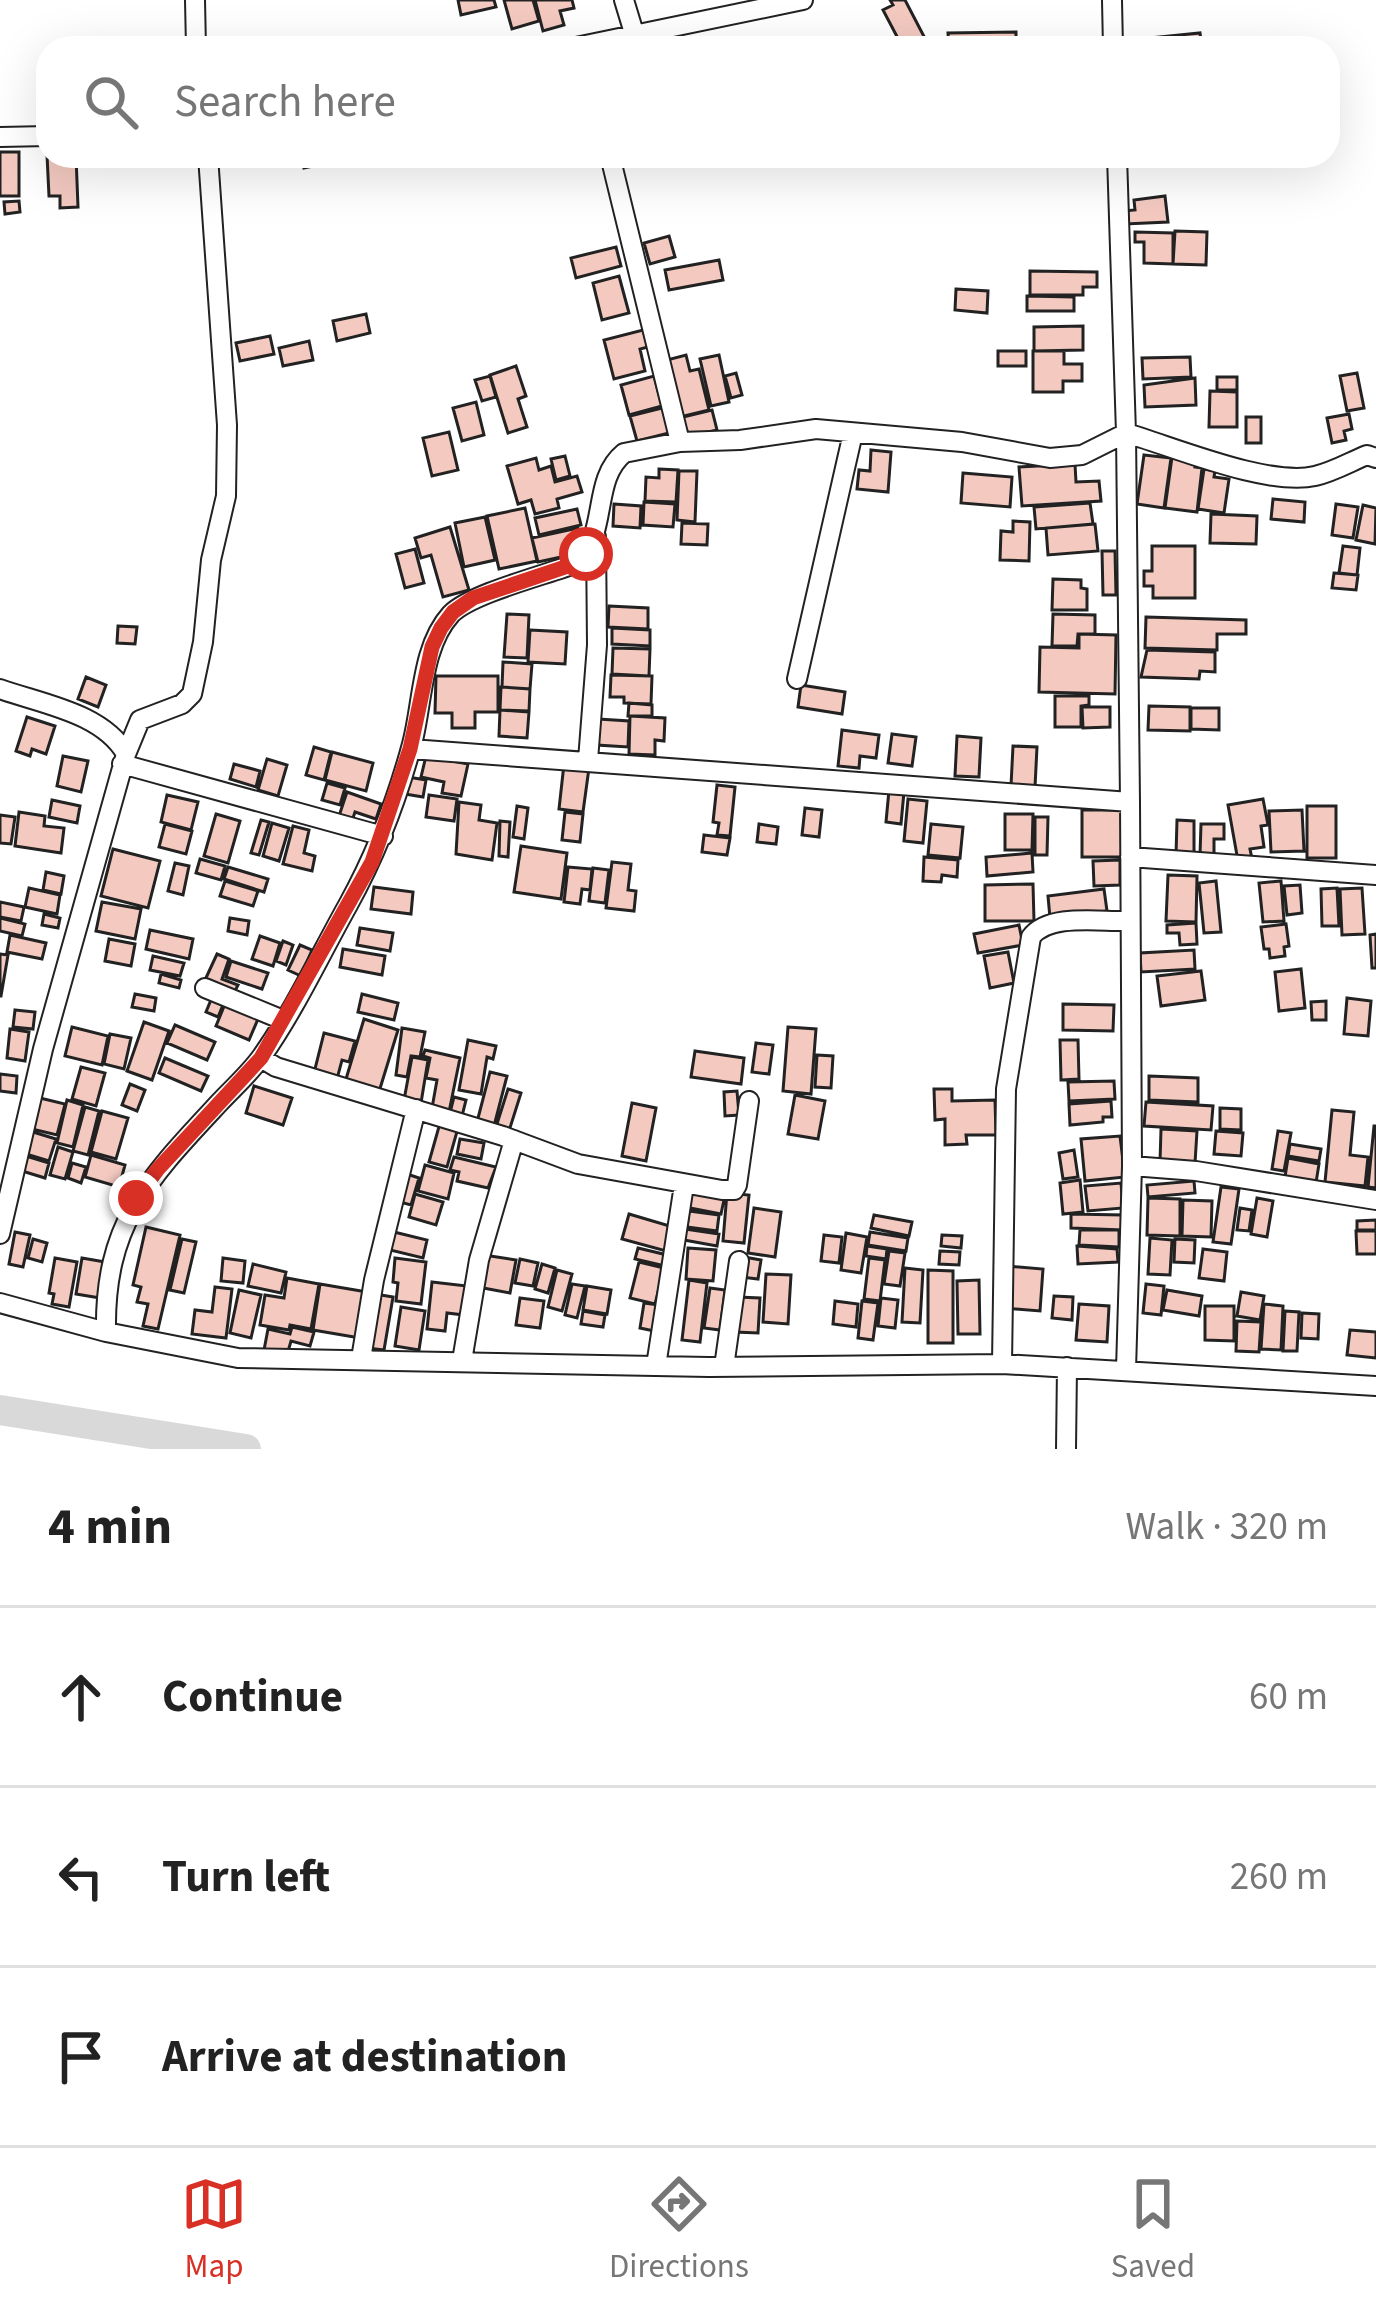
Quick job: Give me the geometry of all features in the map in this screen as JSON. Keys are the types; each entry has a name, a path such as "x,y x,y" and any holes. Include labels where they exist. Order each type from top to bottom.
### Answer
{"street":[{"path":"195,0 196,36"},
{"path":"624,0 634,33"},
{"path":"622,36 803,0"},
{"path":"1112,0 1113,36"},
{"path":"0,137 36,136"},
{"path":"0,1234 44,1048 124,759 140,720 182,704 192,694 206,621 211,560 226,496 227,425 209,168"},
{"path":"613,168 680,442"},
{"path":"1117,168 1130,802 1132,1166 1126,1370"},
{"path":"588,760 597,645 596,536 609,472 624,453 680,442 740,440 815,429 962,442 1049,458 1082,455 1126,433 1282,478 1318,476 1373,452"},
{"path":"797,679 853,433"},
{"path":"106,1332 105,1298 116,1245 136,1198 261,1058 372,862 410,749 432,647 453,612 473,598 577,563 596,536"},
{"path":"0,689 95,722 116,736 124,759"},
{"path":"410,749 1130,802"},
{"path":"124,759 382,836"},
{"path":"1130,857 1376,874"},
{"path":"1002,1364 1006,1089 1031,937 1050,923 1128,921"},
{"path":"205,988 283,1020"},
{"path":"261,1058 578,1164 684,1186 735,1188 749,1101"},
{"path":"362,1359 374,1280 416,1109"},
{"path":"463,1361 479,1260 514,1140"},
{"path":"1132,1166 1196,1171 1376,1200"},
{"path":"656,1366 684,1186"},
{"path":"724,1367 739,1261"},
{"path":"0,1303 106,1332 238,1358 724,1367 1002,1364 1376,1386"},
{"path":"1066,1449 1067,1367"}],"building":[{"path":"458,0 494,0 496,7 461,15"},
{"path":"504,0 533,0 539,21 512,29"},
{"path":"535,0 572,0 574,8 560,11 564,25 543,31"},
{"path":"890,0 905,0 924,36 897,36 883,10 893,5"},
{"path":"1016,32 1016,36 948,36"},
{"path":"0,152 19,152 19,196 0,196"},
{"path":"48,168 76,168 78,207 60,208 60,196 49,196"},
{"path":"1165,196 1168,222 1125,224 1123,211 1135,210 1134,200"},
{"path":"19,201 20,212 5,214 4,202"},
{"path":"1175,231 1207,232 1206,265 1173,264"},
{"path":"1135,232 1173,233 1173,264 1144,263 1144,242 1135,242"},
{"path":"669,236 675,257 650,264 644,243"},
{"path":"616,247 621,266 576,278 571,258"},
{"path":"719,260 723,280 669,290 665,270"},
{"path":"1030,271 1097,272 1097,287 1083,287 1083,295 1030,295"},
{"path":"619,276 629,313 602,320 593,283"},
{"path":"956,289 988,291 987,313 955,310"},
{"path":"1027,296 1074,297 1074,311 1027,311"},
{"path":"366,314 370,333 337,341 333,321"},
{"path":"1083,326 1083,350 1034,351 1034,327"},
{"path":"643,330 648,347 640,349 645,371 614,379 604,340"},
{"path":"270,336 274,354 240,361 236,343"},
{"path":"309,341 313,360 283,366 279,348"},
{"path":"998,351 1026,351 1026,366 998,366"},
{"path":"1033,351 1064,351 1064,364 1082,364 1082,381 1063,381 1063,392 1033,392"},
{"path":"686,355 690,371 699,369 709,410 676,418 663,361"},
{"path":"719,355 729,402 711,406 700,359"},
{"path":"1190,357 1191,377 1143,379 1142,358"},
{"path":"516,366 526,396 518,399 527,427 508,433 490,375"},
{"path":"736,373 742,395 731,398 725,376"},
{"path":"1357,373 1364,408 1347,411 1340,376"},
{"path":"490,376 496,397 482,401 475,380"},
{"path":"654,376 662,406 629,415 621,385"},
{"path":"1217,377 1237,377 1237,390 1217,390"},
{"path":"1195,378 1196,405 1145,407 1144,385"},
{"path":"1210,391 1237,392 1237,427 1209,427"},
{"path":"476,402 484,435 462,441 453,408"},
{"path":"666,407 673,432 637,441 630,416"},
{"path":"712,410 717,430 683,438 679,418"},
{"path":"1349,414 1352,429 1344,431 1346,440 1332,443 1327,418"},
{"path":"1246,417 1261,417 1261,443 1246,443"},
{"path":"449,432 458,470 432,476 423,438"},
{"path":"871,450 891,452 888,492 857,489 859,470 870,471"},
{"path":"1144,455 1171,458 1164,508 1137,504"},
{"path":"565,456 570,476 556,480 551,459"},
{"path":"1172,457 1196,460 1195,467 1202,468 1197,512 1165,508"},
{"path":"536,458 539,470 551,466 555,482 577,476 582,492 557,499 559,508 535,514 531,500 518,504 507,466"},
{"path":"1075,464 1076,482 1099,481 1101,501 1022,506 1019,467"},
{"path":"659,469 678,470 676,502 645,501 646,477 659,478"},
{"path":"1204,469 1215,471 1214,477 1229,479 1224,513 1198,509"},
{"path":"679,471 697,471 695,522 677,520"},
{"path":"963,473 1012,477 1010,507 961,503"},
{"path":"1273,499 1305,502 1304,522 1271,519"},
{"path":"644,502 675,504 673,527 643,525"},
{"path":"1090,503 1093,524 1036,529 1034,507"},
{"path":"614,504 641,506 640,528 613,526"},
{"path":"1336,504 1358,507 1353,538 1332,535"},
{"path":"1363,505 1376,508 1375,544 1356,540"},
{"path":"525,508 537,561 499,569 487,516"},
{"path":"577,509 581,525 539,535 535,518"},
{"path":"1211,514 1257,516 1256,544 1210,543"},
{"path":"485,517 495,560 464,567 455,523"},
{"path":"1013,521 1030,522 1029,561 1000,560 1001,531 1013,532"},
{"path":"682,523 708,524 707,545 681,544"},
{"path":"1095,524 1098,551 1048,555 1046,528"},
{"path":"450,527 469,590 443,597 431,555 421,558 415,538"},
{"path":"578,528 584,552 538,562 532,538"},
{"path":"1152,546 1195,546 1195,598 1153,598 1153,586 1144,586 1144,571 1152,571"},
{"path":"1343,546 1360,548 1357,575 1339,573"},
{"path":"415,549 424,583 405,588 396,554"},
{"path":"1102,551 1115,551 1116,595 1103,595"},
{"path":"1334,573 1358,575 1356,590 1332,588"},
{"path":"1053,579 1081,580 1081,588 1087,589 1087,610 1052,610"},
{"path":"609,606 648,608 648,629 608,627"},
{"path":"507,614 529,615 527,658 504,657"},
{"path":"1053,614 1095,615 1095,634 1078,634 1077,646 1052,646"},
{"path":"1146,617 1246,620 1246,634 1217,634 1217,650 1145,648"},
{"path":"118,626 137,627 135,644 117,643"},
{"path":"612,628 650,630 650,646 612,644"},
{"path":"530,630 567,632 565,664 528,662"},
{"path":"1079,634 1116,635 1115,694 1039,692 1040,647 1079,648"},
{"path":"613,648 650,649 649,676 612,674"},
{"path":"1147,650 1215,652 1215,672 1200,671 1199,679 1141,677"},
{"path":"503,662 532,664 530,689 502,687"},
{"path":"611,675 652,676 651,704 610,697"},
{"path":"436,676 498,676 498,712 475,712 475,728 452,728 452,713 435,713"},
{"path":"86,677 106,685 98,707 78,699"},
{"path":"801,685 845,692 842,714 798,707"},
{"path":"501,687 530,689 529,711 500,710"},
{"path":"1055,696 1089,696 1089,705 1081,706 1081,727 1055,727"},
{"path":"629,703 652,705 652,716 628,716"},
{"path":"1149,706 1190,707 1190,731 1148,730"},
{"path":"1082,707 1110,707 1110,727 1083,728"},
{"path":"1191,708 1219,708 1219,730 1191,729"},
{"path":"500,710 529,712 527,738 499,736"},
{"path":"630,716 665,718 664,741 655,740 655,755 629,754"},
{"path":"27,717 55,726 46,754 16,751"},
{"path":"598,719 629,721 628,747 597,745"},
{"path":"842,730 879,735 876,758 860,756 859,768 838,766"},
{"path":"892,734 916,737 912,766 888,763"},
{"path":"957,736 981,738 979,777 955,776"},
{"path":"1013,746 1037,747 1035,787 1011,786"},
{"path":"314,747 331,752 324,780 306,775"},
{"path":"332,752 373,763 366,791 325,780"},
{"path":"63,756 88,761 81,792 57,786"},
{"path":"426,756 468,764 461,796 442,793 444,782 421,777"},
{"path":"267,759 287,765 278,796 258,790"},
{"path":"234,764 260,771 256,787 230,779"},
{"path":"564,764 589,768 583,812 559,809"},
{"path":"408,777 426,780 423,797 405,794"},
{"path":"327,783 345,788 340,805 322,800"},
{"path":"717,785 735,787 730,836 717,835 719,823 713,822"},
{"path":"889,790 904,792 901,824 886,822"},
{"path":"347,792 381,804 376,819 355,812 352,821 339,816"},
{"path":"167,795 198,802 191,830 161,822"},
{"path":"429,795 457,799 454,821 426,817"},
{"path":"908,799 927,801 923,843 904,841"},
{"path":"1263,799 1268,825 1261,826 1264,847 1250,849 1252,859 1238,861 1228,805"},
{"path":"52,800 80,806 77,823 49,817"},
{"path":"459,802 481,805 479,820 497,823 492,860 456,854"},
{"path":"517,806 528,808 524,839 513,837"},
{"path":"1307,806 1336,806 1336,858 1307,858"},
{"path":"805,808 822,810 819,837 802,835"},
{"path":"1082,810 1122,810 1122,857 1082,857"},
{"path":"1302,810 1304,851 1271,852 1269,811"},
{"path":"19,812 45,816 44,826 64,828 61,853 15,846"},
{"path":"565,812 583,814 580,842 562,840"},
{"path":"216,814 240,821 228,863 204,856"},
{"path":"1005,814 1033,814 1032,850 1005,850"},
{"path":"0,815 15,817 11,844 0,843"},
{"path":"1035,817 1048,817 1047,855 1035,855"},
{"path":"261,820 269,822 259,855 251,853"},
{"path":"1177,820 1194,821 1194,855 1176,855"},
{"path":"500,821 510,822 508,857 499,856"},
{"path":"272,823 289,828 279,861 263,856"},
{"path":"165,824 192,831 186,854 159,847"},
{"path":"759,824 778,827 776,844 757,842"},
{"path":"931,824 963,827 960,858 928,855"},
{"path":"1201,824 1224,824 1224,839 1214,839 1214,855 1200,855"},
{"path":"293,826 309,830 304,853 315,856 312,871 283,864"},
{"path":"704,835 730,838 727,855 702,852"},
{"path":"521,846 567,853 561,899 514,892"},
{"path":"113,849 160,861 148,908 101,896"},
{"path":"1032,853 1033,872 987,876 986,857"},
{"path":"924,857 958,860 957,877 942,875 941,882 923,881"},
{"path":"200,859 225,866 221,880 196,873"},
{"path":"1120,860 1120,885 1094,886 1093,861"},
{"path":"612,862 631,864 628,890 636,891 634,911 606,908"},
{"path":"175,863 189,866 183,895 168,891"},
{"path":"228,867 268,879 264,892 224,879"},
{"path":"568,867 592,869 590,890 582,889 580,904 564,902"},
{"path":"593,868 609,870 605,903 589,901"},
{"path":"46,872 64,876 61,894 43,890"},
{"path":"1168,875 1197,876 1196,922 1166,921"},
{"path":"225,881 258,891 253,906 220,896"},
{"path":"1216,881 1221,932 1204,933 1199,883"},
{"path":"1281,881 1284,921 1263,922 1259,883"},
{"path":"1033,884 1034,921 985,921 985,885"},
{"path":"1300,885 1302,913 1287,915 1284,886"},
{"path":"374,887 413,892 411,914 371,909"},
{"path":"29,888 60,895 57,914 25,907"},
{"path":"1337,888 1339,926 1322,926 1321,889"},
{"path":"1362,888 1365,934 1342,935 1340,889"},
{"path":"1104,889 1107,911 1050,918 1048,896"},
{"path":"0,902 24,907 21,921 0,917"},
{"path":"102,902 141,909 135,939 96,931"},
{"path":"44,914 60,918 58,928 42,925"},
{"path":"0,918 25,924 22,936 0,931"},
{"path":"230,918 249,921 247,935 228,931"},
{"path":"1196,923 1197,944 1180,945 1179,933 1167,933 1167,925"},
{"path":"1286,924 1289,946 1284,947 1285,956 1270,958 1261,927"},
{"path":"1019,925 1023,945 978,953 974,934"},
{"path":"360,928 393,933 390,951 357,945"},
{"path":"150,930 193,939 189,959 146,949"},
{"path":"1376,934 1376,968 1372,968 1370,935"},
{"path":"10,935 46,943 42,959 7,952"},
{"path":"260,936 280,943 273,966 252,959"},
{"path":"109,939 135,944 131,966 105,961"},
{"path":"283,941 293,945 286,965 276,961"},
{"path":"300,945 312,950 301,976 288,970"},
{"path":"343,949 385,956 382,975 340,967"},
{"path":"1194,950 1195,969 1141,972 1140,953"},
{"path":"1008,952 1014,983 990,988 984,956"},
{"path":"0,954 8,955 1,996 0,996"},
{"path":"217,954 229,959 222,979 238,985 235,991 205,980"},
{"path":"153,956 184,963 180,976 150,970"},
{"path":"231,961 268,973 262,989 226,977"},
{"path":"1301,969 1305,1008 1279,1011 1275,972"},
{"path":"1201,971 1205,1000 1161,1006 1157,976"},
{"path":"161,974 181,980 179,988 159,983"},
{"path":"135,994 156,998 154,1011 132,1007"},
{"path":"362,994 398,1003 394,1020 358,1012"},
{"path":"213,995 225,1000 218,1017 206,1012"},
{"path":"1347,998 1371,1001 1368,1036 1344,1034"},
{"path":"1326,1001 1326,1020 1312,1020 1311,1002"},
{"path":"225,1004 258,1019 249,1040 216,1026"},
{"path":"1063,1004 1114,1005 1113,1031 1063,1030"},
{"path":"15,1010 35,1012 33,1029 13,1027"},
{"path":"364,1019 398,1030 378,1095 346,1079"},
{"path":"144,1022 169,1031 152,1080 127,1071"},
{"path":"175,1025 215,1042 207,1060 167,1043"},
{"path":"72,1027 108,1036 102,1065 65,1056"},
{"path":"788,1027 816,1029 811,1094 783,1091"},
{"path":"402,1028 425,1032 420,1057 411,1056 407,1077 396,1075"},
{"path":"10,1029 29,1032 25,1061 7,1058"},
{"path":"324,1033 355,1041 349,1062 342,1060 337,1079 314,1073"},
{"path":"110,1034 131,1038 124,1069 104,1064"},
{"path":"468,1040 496,1046 493,1059 487,1057 481,1094 459,1090"},
{"path":"1060,1040 1078,1040 1079,1079 1061,1080"},
{"path":"756,1043 773,1045 769,1074 752,1072"},
{"path":"425,1050 460,1058 449,1112 432,1108 437,1080 426,1078 430,1058 423,1056"},
{"path":"695,1051 744,1058 741,1084 691,1077"},
{"path":"817,1055 833,1056 831,1088 815,1087"},
{"path":"412,1057 428,1060 421,1103 404,1100"},
{"path":"165,1058 208,1076 201,1091 159,1073"},
{"path":"81,1067 105,1073 96,1106 72,1099"},
{"path":"490,1072 507,1076 494,1126 477,1122"},
{"path":"0,1074 17,1076 16,1093 0,1091"},
{"path":"1149,1076 1198,1078 1198,1102 1149,1100"},
{"path":"1114,1081 1115,1099 1069,1101 1068,1082"},
{"path":"130,1084 145,1090 137,1111 122,1105"},
{"path":"254,1086 292,1098 283,1125 246,1113"},
{"path":"508,1089 521,1093 509,1131 496,1127"},
{"path":"934,1089 952,1089 952,1101 995,1100 996,1135 966,1135 967,1144 945,1145 945,1119 935,1120"},
{"path":"737,1091 739,1115 725,1116 724,1092"},
{"path":"795,1095 825,1101 818,1139 788,1134"},
{"path":"454,1097 466,1100 462,1116 450,1113"},
{"path":"40,1098 65,1104 57,1135 32,1129"},
{"path":"67,1100 83,1105 73,1147 57,1143"},
{"path":"1111,1101 1112,1117 1070,1125 1069,1104"},
{"path":"1146,1102 1213,1106 1211,1130 1144,1126"},
{"path":"632,1103 656,1108 646,1161 622,1156"},
{"path":"85,1107 99,1111 88,1155 73,1151"},
{"path":"1220,1108 1241,1109 1241,1130 1220,1129"},
{"path":"1332,1110 1354,1112 1350,1155 1368,1157 1365,1186 1325,1182"},
{"path":"102,1111 128,1118 116,1159 91,1152"},
{"path":"440,1123 458,1128 447,1167 429,1162"},
{"path":"1376,1126 1376,1188 1368,1187"},
{"path":"1161,1129 1197,1131 1195,1163 1160,1162"},
{"path":"1216,1131 1243,1133 1241,1156 1214,1154"},
{"path":"1278,1131 1291,1133 1284,1171 1272,1169"},
{"path":"33,1132 56,1139 49,1161 26,1154"},
{"path":"1120,1136 1125,1177 1085,1181 1081,1139"},
{"path":"460,1139 484,1143 481,1159 457,1154"},
{"path":"1290,1144 1321,1149 1319,1161 1288,1156"},
{"path":"58,1147 73,1152 65,1179 50,1175"},
{"path":"1074,1150 1078,1177 1063,1179 1059,1153"},
{"path":"91,1155 125,1165 119,1187 85,1177"},
{"path":"26,1156 49,1163 45,1178 22,1171"},
{"path":"454,1157 496,1167 488,1188 457,1181 459,1172 450,1170"},
{"path":"1288,1158 1319,1164 1315,1189 1284,1183"},
{"path":"72,1163 86,1167 81,1183 68,1178"},
{"path":"425,1165 454,1173 448,1199 418,1191"},
{"path":"404,1173 419,1178 411,1205 396,1201"},
{"path":"1080,1180 1083,1212 1063,1214 1060,1183"},
{"path":"1194,1181 1195,1193 1148,1197 1147,1185"},
{"path":"1121,1183 1123,1208 1088,1211 1085,1186"},
{"path":"1221,1187 1239,1189 1231,1244 1213,1242"},
{"path":"688,1189 725,1195 721,1214 685,1207"},
{"path":"727,1193 749,1195 744,1243 723,1241"},
{"path":"415,1194 443,1202 436,1225 409,1217"},
{"path":"1148,1198 1180,1199 1180,1236 1147,1235"},
{"path":"1257,1198 1273,1201 1267,1237 1251,1234"},
{"path":"1183,1200 1212,1201 1211,1237 1182,1236"},
{"path":"754,1208 781,1212 775,1257 748,1253"},
{"path":"1240,1208 1252,1210 1249,1231 1237,1230"},
{"path":"689,1211 719,1215 717,1231 687,1227"},
{"path":"629,1214 673,1227 666,1251 622,1239"},
{"path":"1071,1214 1123,1215 1123,1230 1071,1228"},
{"path":"874,1215 912,1222 909,1236 871,1228"},
{"path":"1376,1220 1376,1230 1357,1230 1357,1221"},
{"path":"146,1227 180,1235 158,1329 143,1326 148,1304 137,1302 141,1287 133,1285"},
{"path":"685,1229 719,1234 717,1246 684,1240"},
{"path":"1080,1230 1119,1230 1119,1247 1079,1245"},
{"path":"1356,1231 1376,1231 1376,1254 1357,1254"},
{"path":"15,1232 30,1235 23,1267 9,1264"},
{"path":"394,1232 427,1240 423,1258 390,1250"},
{"path":"870,1232 908,1238 906,1251 868,1245"},
{"path":"846,1233 867,1237 861,1273 841,1270"},
{"path":"824,1235 842,1237 839,1263 821,1261"},
{"path":"942,1235 962,1236 961,1248 941,1246"},
{"path":"1150,1238 1172,1240 1170,1275 1148,1274"},
{"path":"33,1239 47,1243 42,1262 28,1258"},
{"path":"182,1239 196,1242 184,1293 170,1290"},
{"path":"1175,1239 1195,1240 1194,1263 1174,1262"},
{"path":"867,1246 887,1249 886,1259 866,1256"},
{"path":"1077,1246 1117,1249 1118,1262 1078,1264"},
{"path":"638,1248 667,1255 665,1266 635,1259"},
{"path":"688,1248 716,1250 713,1281 686,1279"},
{"path":"1203,1249 1227,1252 1224,1281 1199,1278"},
{"path":"889,1251 905,1253 900,1286 884,1284"},
{"path":"940,1251 960,1252 959,1265 939,1264"},
{"path":"484,1255 516,1260 510,1293 478,1287"},
{"path":"744,1257 761,1260 758,1279 741,1277"},
{"path":"55,1258 77,1262 69,1307 52,1304 54,1294 49,1293"},
{"path":"82,1258 105,1262 100,1298 76,1294"},
{"path":"223,1258 245,1261 243,1283 221,1281"},
{"path":"395,1258 426,1262 421,1304 396,1301"},
{"path":"869,1258 885,1260 880,1301 864,1299"},
{"path":"520,1259 538,1263 533,1286 515,1283"},
{"path":"639,1262 664,1268 655,1304 630,1298"},
{"path":"253,1264 286,1272 281,1293 248,1286"},
{"path":"542,1264 555,1268 548,1293 535,1289"},
{"path":"1007,1266 1043,1269 1040,1311 1004,1308"},
{"path":"905,1268 923,1270 920,1323 902,1322"},
{"path":"557,1270 572,1274 562,1311 548,1307"},
{"path":"928,1270 953,1271 953,1343 928,1343"},
{"path":"766,1274 791,1275 788,1324 763,1322"},
{"path":"287,1278 319,1284 311,1329 260,1325 265,1295 284,1298"},
{"path":"689,1280 707,1283 700,1342 682,1340"},
{"path":"979,1280 980,1334 958,1334 957,1281"},
{"path":"432,1282 467,1286 464,1315 447,1313 445,1331 427,1329"},
{"path":"320,1284 367,1292 360,1338 313,1330"},
{"path":"572,1284 585,1286 577,1318 565,1315"},
{"path":"1146,1284 1164,1286 1161,1315 1143,1313"},
{"path":"587,1286 611,1290 607,1314 583,1310"},
{"path":"215,1287 232,1289 226,1338 192,1334 195,1310 212,1312"},
{"path":"710,1288 725,1290 720,1330 704,1328"},
{"path":"239,1290 261,1295 251,1338 230,1333"},
{"path":"1167,1290 1202,1296 1199,1316 1163,1310"},
{"path":"1241,1292 1264,1296 1260,1320 1237,1316"},
{"path":"375,1294 393,1297 384,1350 367,1348"},
{"path":"1054,1296 1073,1297 1072,1320 1052,1318"},
{"path":"737,1297 760,1298 758,1333 735,1332"},
{"path":"520,1298 544,1301 540,1328 516,1325"},
{"path":"881,1298 898,1300 895,1328 878,1326"},
{"path":"835,1301 858,1304 856,1327 833,1324"},
{"path":"862,1301 878,1303 873,1340 858,1338"},
{"path":"644,1303 659,1305 654,1331 640,1328"},
{"path":"1079,1304 1109,1306 1107,1342 1076,1340"},
{"path":"1264,1304 1283,1306 1281,1350 1261,1349"},
{"path":"1205,1306 1234,1306 1234,1341 1205,1340"},
{"path":"401,1307 425,1311 419,1350 395,1346"},
{"path":"583,1311 605,1315 603,1327 581,1324"},
{"path":"1285,1311 1299,1312 1297,1351 1283,1351"},
{"path":"1302,1313 1319,1314 1318,1339 1301,1338"},
{"path":"1237,1321 1261,1322 1259,1352 1236,1351"},
{"path":"292,1327 314,1332 310,1346 291,1341 287,1355 264,1350 268,1329 290,1334"},
{"path":"1350,1330 1376,1332 1376,1358 1347,1355"}],"waterway":[{"path":"0,1410 246,1449"}],"route":[{"path":"136,1198 261,1058 372,862 410,749 432,647 441,628 473,598 577,563 586,554"}]}
